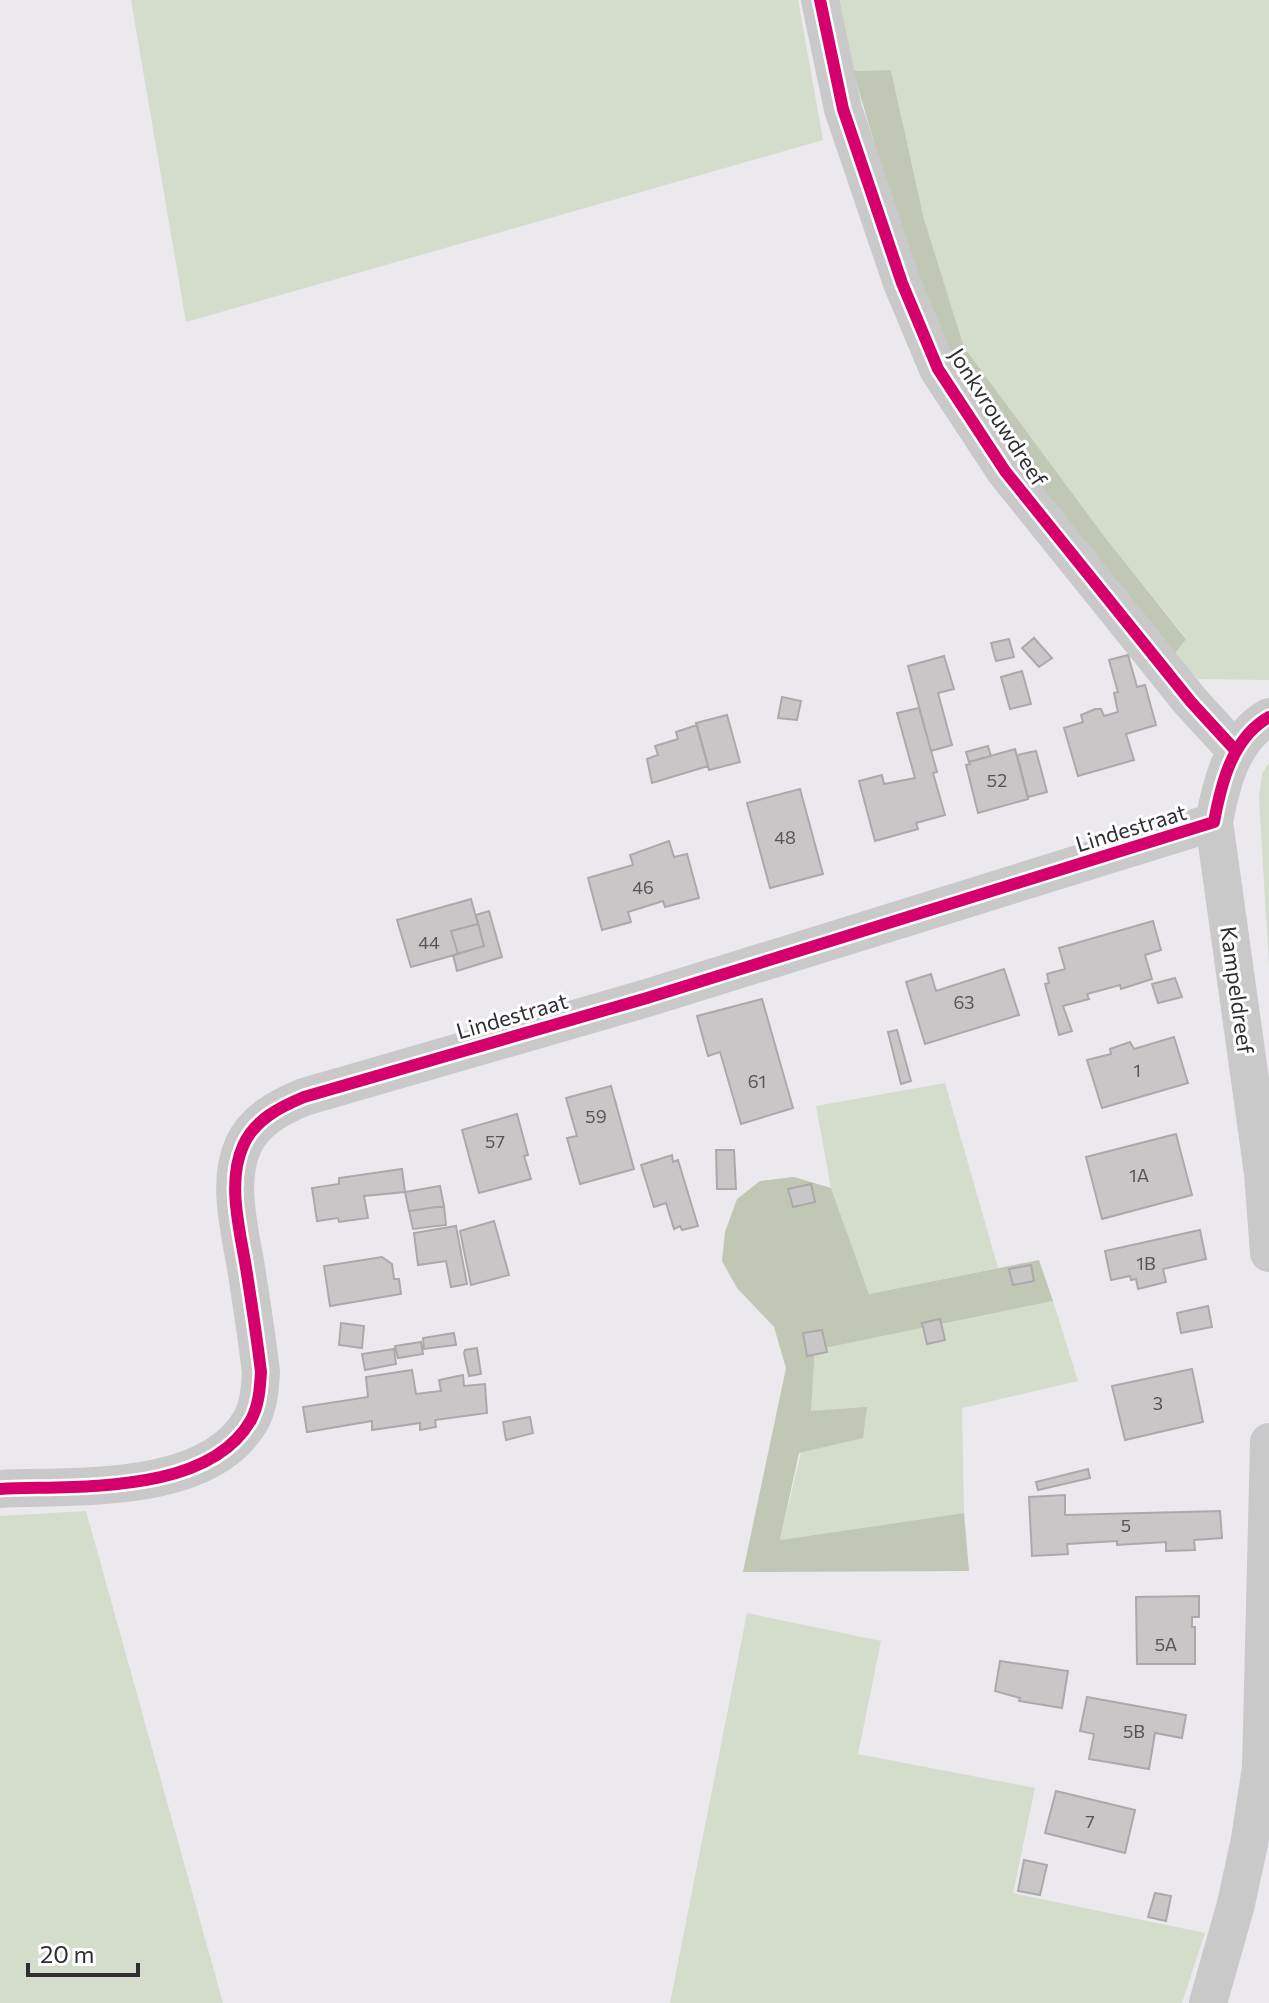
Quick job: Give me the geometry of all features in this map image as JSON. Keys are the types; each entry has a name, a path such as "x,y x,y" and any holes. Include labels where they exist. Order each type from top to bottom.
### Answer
{"street":[{"name":"Jonkvrouwdreef","path":"820,0 843,109 902,283 938,369 1005,471 1191,702 1236,751"},
{"name":"Lindestraat","path":"0,1489 124,1483 163,1476 194,1468 235,1442 251,1419 259,1398 261,1372 236,1203 237,1167 243,1145 259,1123 282,1106 647,998 1214,822 1224,781 1236,751 1247,735 1269,717"},
{"name":"Kampeldreef","path":"1214,822 1263,1173 1269,1253"},
{"path":"1208,2003 1248,1852 1261,1768 1269,1442"}],"green space":[{"path":"131,0 798,0 823,140 186,322"},
{"path":"837,0 1269,0 1269,680 1198,679 1174,655 1186,638 1104,536 964,347 924,219 891,70 853,71"},
{"path":"891,70 924,219 964,347 1104,536 1186,639 1174,655 964,390 898,223 853,71"},
{"path":"1269,763 1269,966 1259,797 1262,774"},
{"path":"945,1083 998,1268 869,1294 831,1188 816,1106"},
{"path":"794,1177 831,1188 869,1294 1039,1260 1053,1301 815,1350 811,1411 867,1407 863,1438 799,1453 780,1540 964,1513 969,1571 743,1572 786,1368 774,1327 737,1288 722,1261 725,1232 737,1199 760,1181"},
{"path":"1053,1301 1078,1381 962,1408 964,1513 780,1540 811,1411 815,1350"},
{"path":"86,1511 223,2003 0,2003 0,1516"},
{"path":"747,1613 881,1641 858,1754 1035,1788 1013,1893 1205,1933 1182,2003 670,2003"}],"building":[{"path":"1034,638 1052,658 1039,667 1022,648"},
{"path":"1009,639 1014,657 996,661 991,643"},
{"path":"1128,655 1137,687 1145,685 1156,725 1126,734 1134,760 1078,776 1064,728 1083,722 1081,715 1095,709 1101,709 1104,716 1118,712 1114,693 1118,692 1109,660"},
{"path":"944,656 954,689 938,693 952,745 931,751 908,666"},
{"path":"1022,671 1031,704 1010,709 1001,677"},
{"path":"782,697 801,701 797,720 778,718"},
{"path":"919,708 945,815 916,823 918,829 875,841 859,781 882,775 884,784 915,778 897,713"},
{"path":"727,715 740,762 709,770 696,723"},
{"path":"697,725 708,766 652,783 647,759 658,755 655,746 678,739 676,732"},
{"path":"988,746 991,756 969,762 966,752"},
{"path":"1015,749 1028,799 978,813 966,765"},
{"path":"1036,751 1047,792 1028,797 1017,755"},
{"path":"800,789 823,874 770,888 747,803"},
{"path":"669,841 674,857 687,854 699,898 665,907 663,901 628,912 631,922 602,930 588,878 633,865 630,855"},
{"path":"471,899 478,924 451,931 458,954 411,967 397,920"},
{"path":"489,911 502,957 457,971 453,955 484,946 476,915"},
{"path":"1153,921 1161,950 1145,955 1152,979 1121,989 1120,985 1087,994 1089,999 1063,1006 1072,1031 1059,1035 1045,984 1049,983 1047,974 1065,969 1059,948"},
{"path":"478,924 484,946 458,954 451,931"},
{"path":"1004,969 1019,1015 925,1044 906,982 931,974 936,991"},
{"path":"1175,978 1182,997 1158,1003 1152,984"},
{"path":"762,999 793,1108 741,1124 720,1052 708,1056 697,1016"},
{"path":"897,1030 911,1081 901,1084 888,1032"},
{"path":"1174,1037 1188,1083 1102,1108 1087,1060 1111,1054 1110,1049 1130,1042 1134,1049"},
{"path":"611,1086 634,1169 580,1184 567,1138 577,1136 566,1098"},
{"path":"517,1114 531,1179 479,1193 462,1130"},
{"path":"1176,1134 1192,1195 1102,1219 1086,1157"},
{"path":"716,1150 734,1150 736,1189 717,1189"},
{"path":"672,1155 673,1162 678,1160 698,1226 682,1230 680,1226 674,1229 666,1203 654,1207 641,1165"},
{"path":"402,1169 405,1192 364,1196 368,1218 317,1221 312,1188 339,1184 339,1178"},
{"path":"811,1184 815,1202 793,1207 788,1189"},
{"path":"440,1186 444,1206 409,1211 405,1192"},
{"path":"444,1206 446,1225 413,1229 409,1211"},
{"path":"494,1221 509,1275 471,1285 460,1231"},
{"path":"456,1226 467,1284 451,1287 446,1261 418,1265 414,1233"},
{"path":"1200,1230 1206,1259 1163,1269 1166,1282 1138,1289 1136,1279 1131,1280 1130,1276 1111,1280 1105,1251"},
{"path":"382,1257 392,1264 401,1294 330,1306 324,1266"},
{"path":"1031,1265 1034,1281 1013,1285 1009,1269"},
{"path":"1208,1306 1212,1327 1181,1333 1177,1313"},
{"path":"940,1319 945,1340 927,1344 922,1323"},
{"path":"341,1323 364,1326 362,1348 339,1345"},
{"path":"822,1330 827,1352 807,1356 803,1333"},
{"path":"454,1333 456,1345 424,1349 423,1338"},
{"path":"421,1342 423,1354 398,1358 395,1346"},
{"path":"477,1348 481,1374 469,1376 464,1353 465,1350"},
{"path":"394,1349 396,1364 365,1370 362,1354"},
{"path":"1192,1369 1203,1422 1125,1440 1112,1386"},
{"path":"412,1370 416,1394 441,1391 439,1380 463,1375 464,1386 485,1384 487,1413 435,1420 436,1427 420,1430 420,1423 372,1430 372,1421 307,1432 303,1407 368,1397 366,1377"},
{"path":"530,1417 533,1433 506,1440 503,1422"},
{"path":"1088,1469 1090,1478 1038,1490 1036,1482"},
{"path":"1065,1495 1065,1515 1220,1511 1222,1538 1194,1540 1195,1550 1166,1551 1166,1542 1117,1545 1117,1541 1067,1544 1068,1554 1032,1556 1029,1497"},
{"path":"1199,1596 1199,1617 1192,1617 1195,1664 1137,1664 1136,1597"},
{"path":"1000,1661 1068,1671 1062,1708 1019,1701 1020,1698 995,1691"},
{"path":"1087,1697 1186,1715 1182,1738 1155,1733 1149,1769 1089,1759 1094,1734 1080,1731"},
{"path":"1056,1791 1135,1810 1125,1853 1045,1833"},
{"path":"1024,1860 1047,1865 1040,1895 1018,1891"},
{"path":"1155,1893 1171,1896 1166,1921 1148,1917"}],"cycle path":[{"path":"820,0 843,109 902,283 938,369 1005,471 1191,702 1236,751"},
{"path":"0,1489 138,1482 172,1474 204,1462 231,1445 251,1420 260,1390 261,1372 236,1209 236,1176 238,1161 248,1137 277,1110 304,1097 647,998 1214,822 1220,793 1237,749 1256,726 1269,717"}]}
